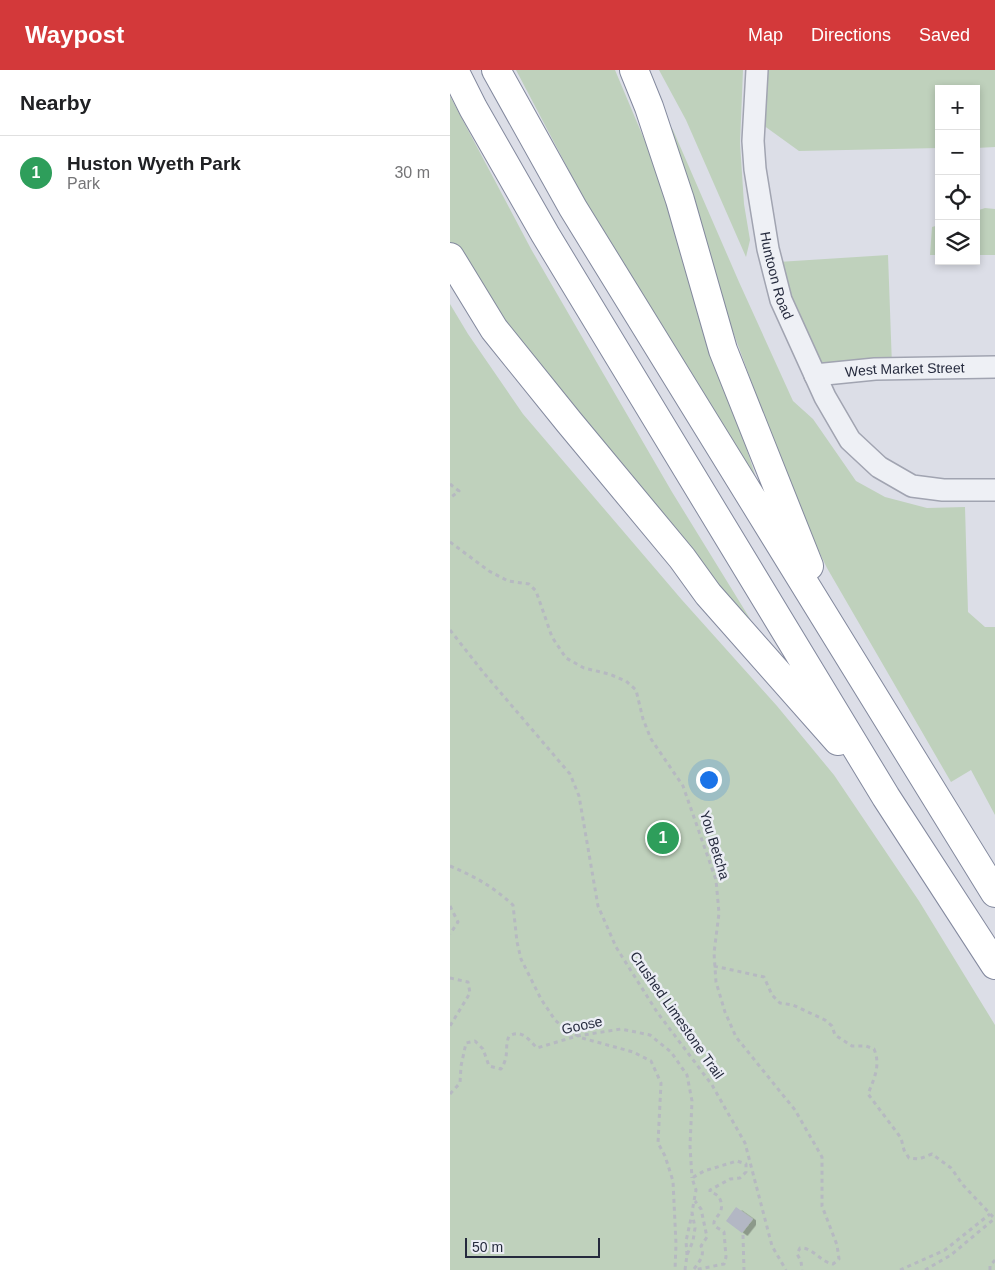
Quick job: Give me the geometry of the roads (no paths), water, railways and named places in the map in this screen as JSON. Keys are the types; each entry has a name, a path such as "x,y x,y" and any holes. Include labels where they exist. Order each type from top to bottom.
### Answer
{"highway":[{"path":"454,70 473,108 545,234 886,797 995,965"},
{"path":"496,70 573,208 995,893"},
{"path":"634,70 649,107 680,200 723,350 836,635"},
{"path":"450,257 494,328 569,422 664,536 708,594 886,797"}],"street":[{"name":"Huntoon Road","path":"757,70 755,169 768,249 781,300 815,375 850,440 879,467 912,486 943,490 995,490"},
{"name":"West Market Street","path":"815,375 875,370 995,367"}],"place":[{"name":"Huston Wyeth Park","path":"663,838"}]}
